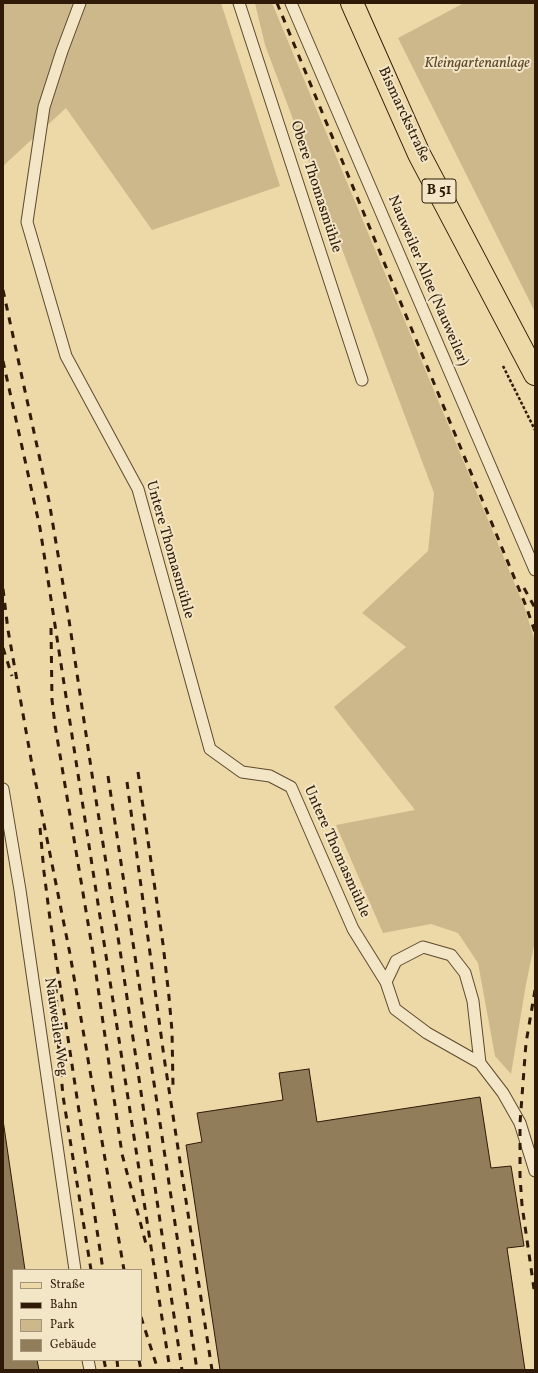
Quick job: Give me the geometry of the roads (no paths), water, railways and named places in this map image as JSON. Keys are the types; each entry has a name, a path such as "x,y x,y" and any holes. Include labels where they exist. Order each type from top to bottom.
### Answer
{"main road":[{"name":"Bismarckstraße","path":"352,3 420,154 535,374"}],"lane":[{"name":"Untere Thomasmühle","path":"80,3 62,51 44,107 27,222 66,356 138,489 210,750 242,772 270,776 291,787 353,929 386,982 395,1009 427,1033 480,1063"},
{"name":"Obere Thomasmühle","path":"239,3 362,380"},
{"name":"Nauweiler Allee (Nauweiler)","path":"291,3 535,570"},
{"name":"Nauweiler Weg","path":"3,788 20,890 75,1269"},
{"path":"386,982 396,961 423,947 451,955 465,973 473,1001 480,1063 503,1093 520,1123 535,1171"}],"railway":[{"path":"277,3 526,606 535,632"},
{"path":"3,290 49,501 69,620 120,950 182,1370"},
{"path":"3,361 40,528 170,1370"},
{"path":"524,588 535,608"},
{"path":"3,589 8,630 31,759 70,954 124,1269"},
{"path":"51,628 52,700 55,725 93,953 122,1154 146,1244"},
{"path":"3,648 12,676"},
{"path":"138,772 163,944 169,997 172,1031 173,1086"},
{"path":"108,776 197,1370"},
{"path":"127,782 164,1057 212,1370"},
{"path":"40,828 50,919 103,1269"},
{"path":"56,986 58,1039 63,1096 91,1269"},
{"path":"535,990 526,1043 520,1123 520,1176 522,1205 535,1296"},
{"path":"142,1320 158,1370"},
{"path":"104,1361 106,1370"},
{"path":"117,1361 118,1370"},
{"path":"139,1361 141,1370"}],"park label":[{"name":"Kleingartenanlage","path":"477,64"}]}
